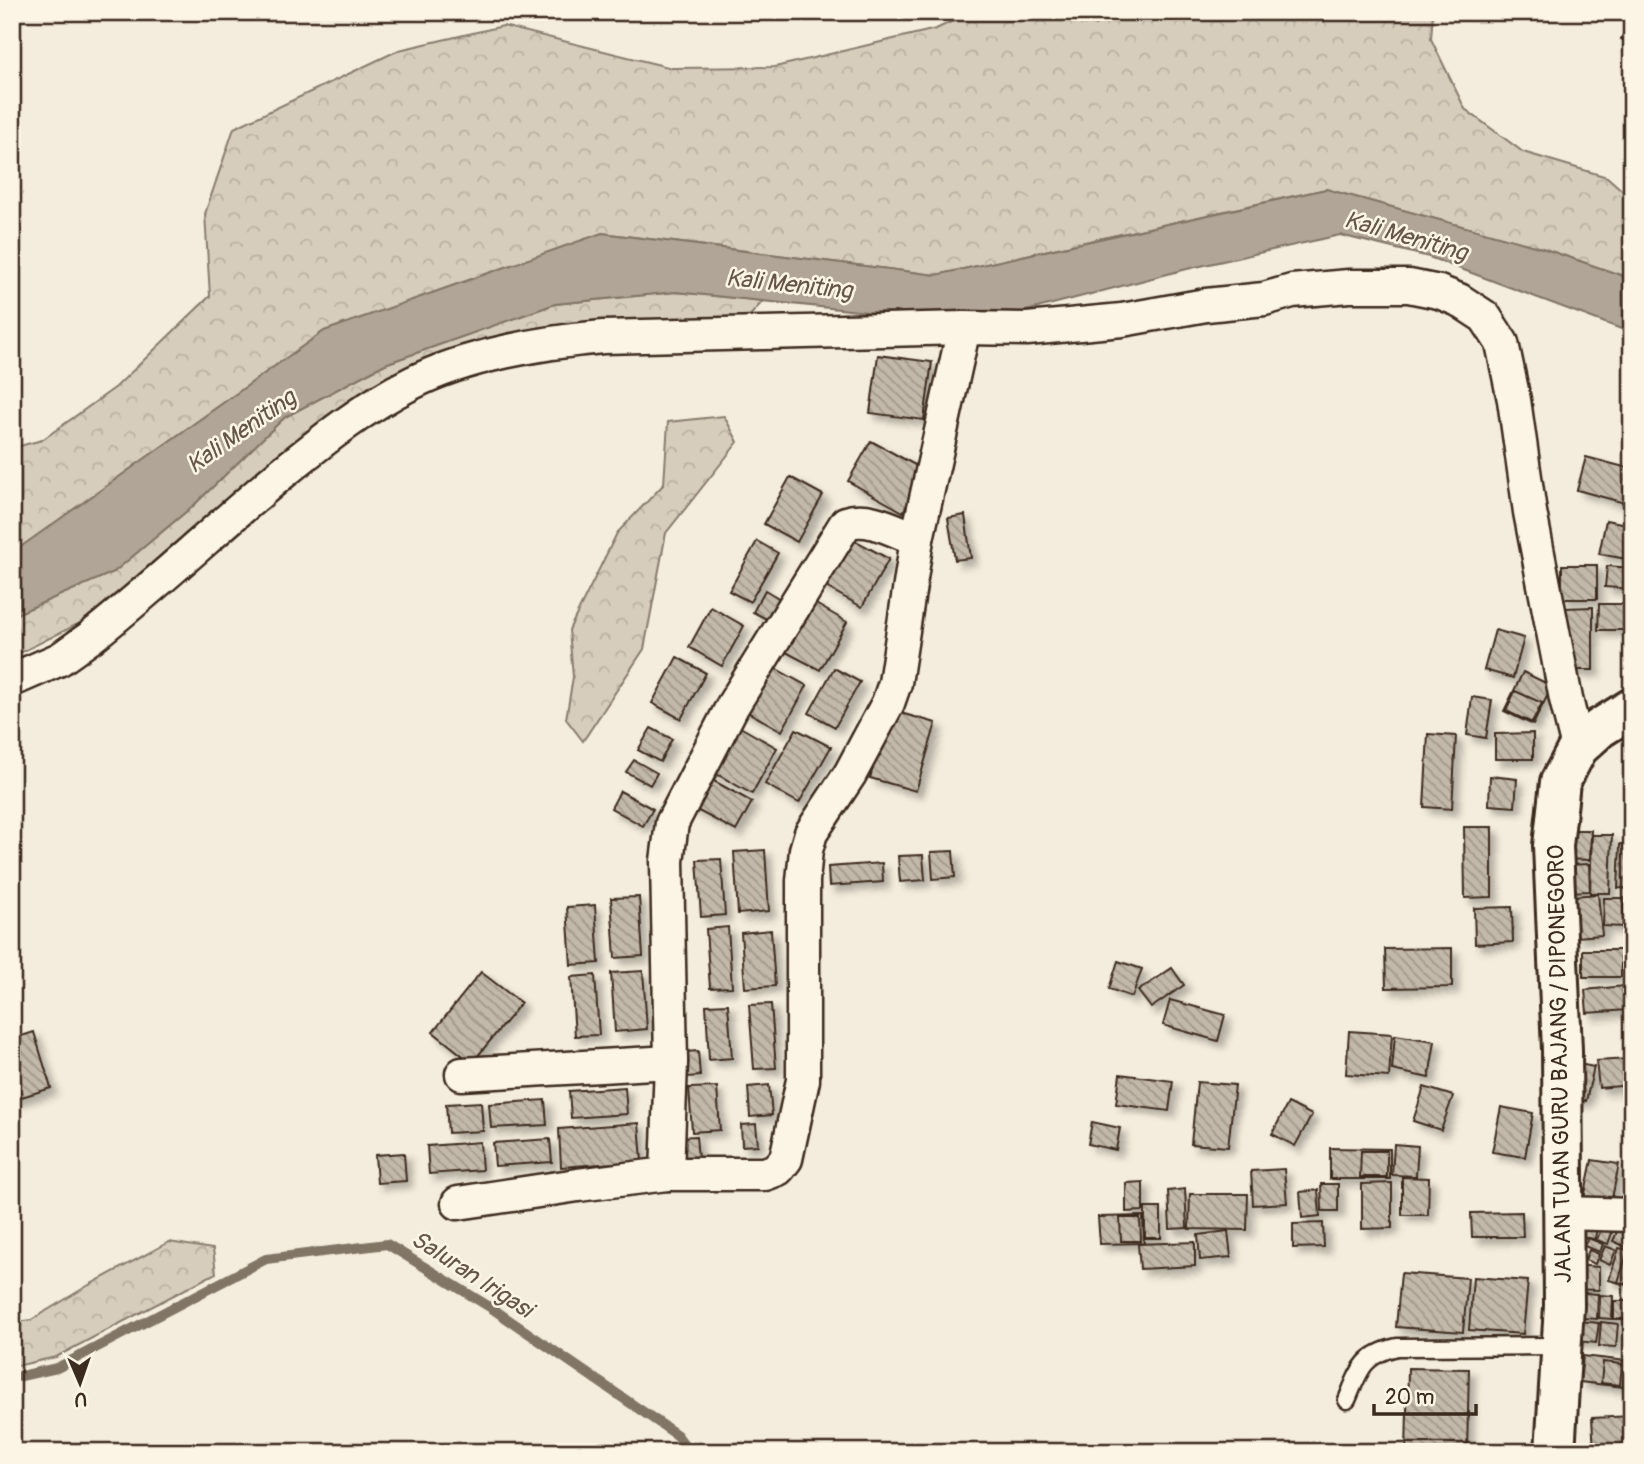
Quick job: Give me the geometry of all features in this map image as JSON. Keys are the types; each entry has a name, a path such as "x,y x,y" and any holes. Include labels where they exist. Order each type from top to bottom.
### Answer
{"street":[{"path":"12,680 60,659 90,637 337,428 413,382 450,368 525,348 603,337 964,328 1027,329 1122,320 1320,288 1400,285 1439,292 1459,300 1485,317 1502,343 1514,400 1530,512 1578,748"},
{"path":"458,1203 667,1174 765,1174 778,1169 786,1159 803,1080 803,881 806,850 811,833 850,774 888,704 895,683 917,539 964,328"},
{"path":"667,1174 671,1062 667,861 672,823 733,705 846,523 857,519 866,520 917,539"},
{"name":"JALAN TUAN GURU BAJANG / DIPONEGORO","path":"1555,1452 1563,1346 1564,1213 1562,1050 1553,846 1559,782 1578,748 1600,728 1632,708"},
{"path":"461,1074 671,1062"},
{"path":"1564,1213 1632,1215"}],"lane":[{"path":"1348,1400 1359,1371 1367,1359 1387,1349 1563,1346"}],"green space":[{"path":"972,12 1006,12 1095,25 1111,12 1433,12 1431,39 1465,109 1523,152 1607,177 1632,199 1632,279 1542,248 1326,189 936,275 602,233 12,553 12,448 42,440 116,387 210,296 205,214 234,128 399,50 503,26 672,68 775,67 936,29"},
{"path":"676,292 763,301 747,319 533,330 265,469 168,549 94,616 12,657 12,616 114,572 194,505 285,417 385,364 555,304"},
{"path":"724,416 738,442 666,533 644,649 583,741 566,719 573,677 569,630 617,533 664,484 668,422"},
{"path":"169,1242 213,1249 216,1273 56,1357 12,1367 12,1323 31,1320"}],"water":[{"name":"Kali Meniting","path":"1326,189 1542,248 1632,279 1632,333 1429,257 1340,235 1187,269 1018,313 868,312 676,292 555,304 385,364 285,417 194,505 114,572 12,616 12,553 324,331 602,233 936,275"}],"building":[{"path":"1632,17 1632,44 1621,39"},
{"path":"878,355 932,362 924,420 870,413"},
{"path":"871,441 926,471 903,512 848,481"},
{"path":"1586,457 1632,469 1632,505 1577,490"},
{"path":"790,477 823,495 797,542 764,524"},
{"path":"965,515 971,558 955,560 948,518"},
{"path":"1606,520 1632,525 1632,560 1599,554"},
{"path":"843,534 889,559 862,607 817,582"},
{"path":"757,541 778,553 750,602 729,591"},
{"path":"1562,565 1597,565 1597,599 1562,599"},
{"path":"1607,566 1632,568 1632,589 1605,587"},
{"path":"765,590 782,600 770,621 753,612"},
{"path":"807,599 847,622 820,670 780,649"},
{"path":"1599,604 1632,604 1632,630 1598,630"},
{"path":"711,607 744,626 722,666 689,647"},
{"path":"1593,607 1593,670 1563,670 1563,608"},
{"path":"1495,630 1524,638 1513,678 1484,670"},
{"path":"677,657 706,673 681,719 652,703"},
{"path":"762,661 807,686 782,731 737,706"},
{"path":"834,668 860,682 835,727 809,713"},
{"path":"1523,672 1552,686 1533,725 1504,711"},
{"path":"1515,691 1542,703 1532,723 1506,711"},
{"path":"1472,697 1492,700 1486,738 1467,735"},
{"path":"890,710 936,723 916,791 870,778"},
{"path":"733,723 777,748 752,794 708,769"},
{"path":"651,728 672,739 660,762 638,750"},
{"path":"796,729 831,747 799,803 765,784"},
{"path":"1533,733 1533,759 1495,759 1495,734"},
{"path":"1428,734 1456,736 1452,809 1424,807"},
{"path":"634,760 657,773 650,785 626,772"},
{"path":"705,776 752,802 736,831 689,806"},
{"path":"1490,776 1517,779 1515,807 1489,805"},
{"path":"620,791 653,809 643,826 611,808"},
{"path":"1464,827 1492,827 1492,897 1465,898"},
{"path":"1565,830 1591,830 1590,860 1564,859"},
{"path":"1592,835 1612,835 1610,893 1590,893"},
{"path":"1620,844 1632,845 1632,889 1618,888"},
{"path":"765,850 769,911 738,914 734,852"},
{"path":"953,851 955,877 933,879 931,852"},
{"path":"923,855 925,880 900,882 898,856"},
{"path":"721,859 725,915 701,917 697,860"},
{"path":"882,863 883,882 829,886 828,867"},
{"path":"1589,864 1590,891 1567,892 1566,865"},
{"path":"1598,894 1602,935 1576,937 1573,896"},
{"path":"639,897 643,956 615,958 611,898"},
{"path":"1604,898 1624,898 1623,927 1603,926"},
{"path":"595,905 599,963 571,965 567,907"},
{"path":"1512,907 1513,942 1475,944 1474,908"},
{"path":"728,927 732,987 710,988 706,929"},
{"path":"771,930 775,986 745,988 741,933"},
{"path":"1627,939 1632,939 1632,978 1628,978"},
{"path":"1452,948 1452,987 1386,988 1385,949"},
{"path":"1583,950 1621,950 1621,977 1583,977"},
{"path":"1118,961 1142,969 1132,997 1109,989"},
{"path":"1172,968 1184,985 1151,1008 1138,991"},
{"path":"643,971 647,1029 615,1032 611,973"},
{"path":"481,972 521,1003 472,1063 433,1032"},
{"path":"595,975 599,1035 575,1036 571,977"},
{"path":"1624,986 1627,1010 1587,1013 1585,990"},
{"path":"1170,1000 1225,1015 1218,1041 1163,1025"},
{"path":"728,1004 732,1058 709,1060 706,1005"},
{"path":"771,1004 776,1068 754,1069 749,1005"},
{"path":"1349,1031 1392,1034 1389,1077 1346,1074"},
{"path":"34,1032 51,1088 12,1100 12,1039"},
{"path":"1395,1035 1435,1041 1429,1078 1392,1070"},
{"path":"698,1051 700,1076 687,1077 685,1052"},
{"path":"1629,1059 1631,1085 1599,1088 1596,1061"},
{"path":"1574,1063 1594,1067 1586,1101 1567,1097"},
{"path":"1120,1074 1173,1081 1169,1111 1116,1104"},
{"path":"1197,1082 1235,1085 1228,1147 1191,1144"},
{"path":"769,1085 772,1115 750,1117 748,1087"},
{"path":"625,1087 627,1114 571,1118 569,1091"},
{"path":"717,1087 720,1130 692,1132 689,1088"},
{"path":"1424,1087 1453,1096 1441,1130 1413,1121"},
{"path":"545,1100 547,1125 491,1128 489,1104"},
{"path":"481,1102 483,1131 448,1133 446,1104"},
{"path":"1288,1103 1312,1115 1295,1146 1272,1134"},
{"path":"1501,1107 1533,1113 1525,1157 1492,1152"},
{"path":"1092,1122 1120,1128 1116,1150 1088,1144"},
{"path":"639,1123 642,1161 561,1167 559,1129"},
{"path":"756,1124 758,1145 742,1146 741,1125"},
{"path":"696,1136 698,1159 679,1160 678,1137"},
{"path":"550,1139 552,1162 495,1166 493,1143"},
{"path":"480,1142 482,1170 429,1174 427,1146"},
{"path":"1394,1144 1418,1146 1416,1176 1392,1175"},
{"path":"1330,1148 1390,1149 1390,1179 1330,1179"},
{"path":"1361,1151 1387,1151 1387,1177 1360,1177"},
{"path":"404,1153 406,1181 377,1183 375,1155"},
{"path":"1592,1160 1619,1164 1610,1208 1583,1203"},
{"path":"1284,1169 1287,1203 1253,1205 1251,1171"},
{"path":"1402,1177 1429,1178 1428,1215 1402,1215"},
{"path":"1143,1182 1143,1211 1126,1212 1126,1183"},
{"path":"1392,1183 1392,1228 1362,1229 1362,1184"},
{"path":"1321,1184 1338,1184 1338,1211 1322,1211"},
{"path":"1185,1189 1187,1228 1170,1229 1168,1191"},
{"path":"1318,1190 1320,1216 1302,1218 1300,1192"},
{"path":"1190,1194 1248,1194 1247,1230 1189,1229"},
{"path":"1145,1208 1161,1208 1161,1238 1145,1238"},
{"path":"1522,1212 1523,1237 1472,1237 1471,1213"},
{"path":"1143,1216 1144,1243 1100,1244 1098,1217"},
{"path":"1120,1218 1140,1218 1141,1241 1121,1241"},
{"path":"1323,1223 1324,1247 1293,1248 1293,1224"},
{"path":"1581,1225 1597,1227 1595,1239 1579,1237"},
{"path":"1602,1226 1613,1230 1608,1244 1597,1240"},
{"path":"1619,1227 1632,1232 1628,1248 1613,1241"},
{"path":"1228,1231 1231,1257 1200,1260 1198,1235"},
{"path":"1588,1238 1603,1244 1600,1252 1584,1246"},
{"path":"1195,1242 1195,1266 1140,1269 1138,1244"},
{"path":"1605,1246 1616,1250 1610,1265 1599,1260"},
{"path":"1619,1248 1632,1251 1632,1272 1627,1285 1609,1280"},
{"path":"1589,1250 1599,1254 1595,1264 1585,1260"},
{"path":"1628,1251 1632,1252 1632,1268 1626,1284 1618,1282"},
{"path":"1572,1265 1599,1267 1599,1290 1571,1289"},
{"path":"1401,1273 1468,1278 1463,1332 1396,1327"},
{"path":"1473,1277 1528,1281 1523,1334 1469,1330"},
{"path":"1572,1292 1598,1294 1597,1319 1571,1317"},
{"path":"1600,1295 1613,1296 1612,1319 1599,1318"},
{"path":"1614,1301 1632,1301 1632,1319 1614,1319"},
{"path":"1570,1320 1599,1323 1596,1343 1568,1340"},
{"path":"1601,1322 1618,1324 1616,1347 1599,1346"},
{"path":"1628,1323 1632,1323 1632,1341 1629,1341"},
{"path":"1583,1356 1626,1361 1623,1387 1580,1382"},
{"path":"1603,1362 1622,1364 1620,1385 1601,1383"},
{"path":"1408,1368 1469,1369 1467,1452 1406,1452"},
{"path":"1632,1416 1632,1452 1594,1452 1592,1418"}],"waterway":[{"name":"Saluran Irigasi","path":"12,1378 57,1368 266,1259 387,1244 493,1309 677,1435 690,1452"}]}
